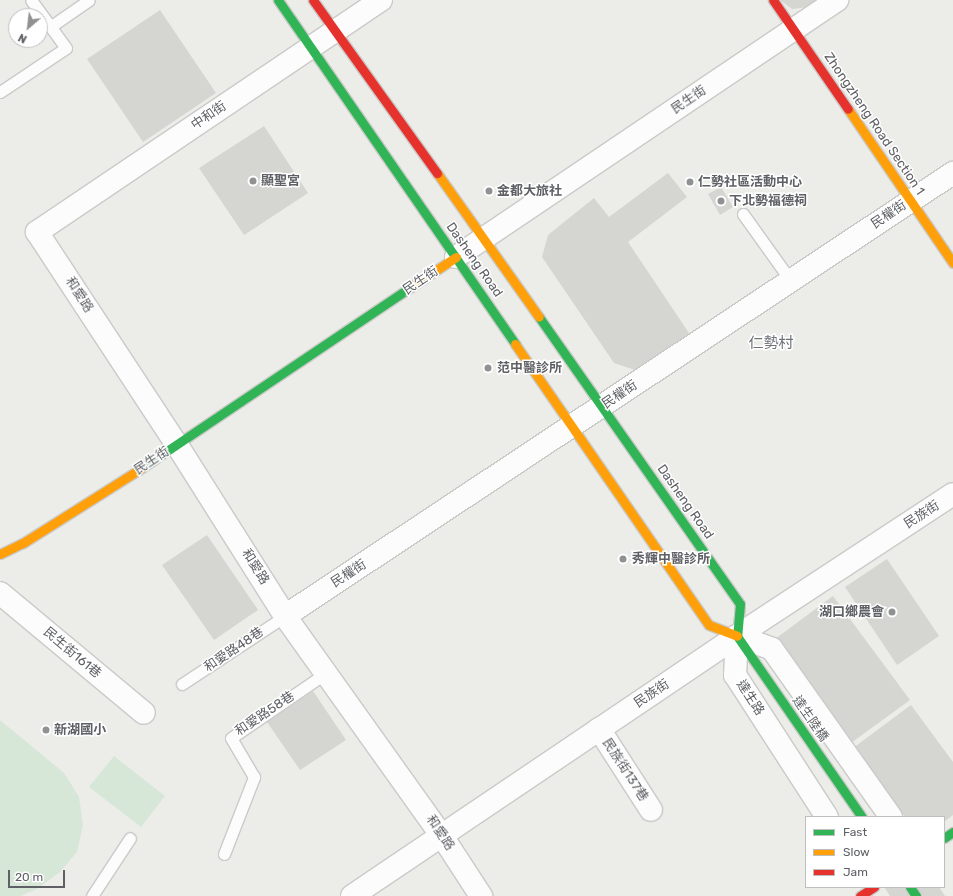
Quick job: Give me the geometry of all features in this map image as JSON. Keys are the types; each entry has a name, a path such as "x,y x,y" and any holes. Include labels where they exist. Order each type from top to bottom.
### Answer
{"main road":[{"name":"Dasheng Road","path":"278,0 709,625 737,636 740,604 484,238 313,0"},
{"name":"Zhongzheng Road Section 1","path":"773,0 953,263"},
{"name":"民生街","path":"0,554 23,543 178,445 456,257"},
{"name":"達生陸橋","path":"737,636 861,816"}],"street":[{"name":"中和街","path":"37,232 381,0"},
{"name":"民生街","path":"456,257 837,0"},
{"name":"民權街","path":"285,616 573,427 953,173"},
{"name":"和愛路","path":"37,232 178,445 285,616 442,836 481,896"},
{"name":"民族街","path":"352,896 737,636 953,494"},
{"name":"民生街161巷","path":"0,593 144,713"},
{"name":"達生路","path":"737,636 735,675 826,816"},
{"path":"737,636 772,649 890,816"},
{"name":"民族街137巷","path":"599,730 651,810"}],"lane":[{"path":"0,92 66,48 31,0"},
{"path":"50,27 89,0"},
{"path":"743,214 791,281"},
{"name":"和愛路48巷","path":"182,684 285,616"},
{"name":"和愛路58巷","path":"224,854 254,777 231,738 326,673"},
{"path":"92,896 130,838"}],"green space":[{"path":"0,720 64,773 79,797 83,825 77,852 60,872 37,889 20,896 0,896"},
{"path":"114,756 165,796 141,827 89,787"}],"building":[{"path":"780,0 819,0 809,7 792,9"},
{"path":"160,10 216,93 143,142 87,59"},
{"name":"顯聖宮","path":"264,126 308,193 244,235 199,168"},
{"path":"668,173 687,197 628,242 693,339 641,372 614,363 542,257 548,235 594,198 609,217"},
{"name":"下北勢福德祠","path":"721,187 733,207 720,215 708,194"},
{"path":"207,535 258,610 214,640 162,565"},
{"name":"湖口鄉農會","path":"887,559 939,636 897,665 845,587"},
{"path":"833,596 910,700 851,743 775,639"},
{"path":"313,691 346,740 300,770 267,722"},
{"path":"911,705 953,762 953,815 945,821 945,816 904,816 853,748"},
{"path":"885,888 940,888 945,896 890,896"}],"traffic: fast":[{"path":"278,0 515,344"},
{"path":"143,467 411,287"},
{"path":"539,317 740,604 737,636"},
{"path":"737,636 861,816"},
{"path":"945,837 953,832"},
{"path":"911,888 916,896"}],"traffic: slow":[{"path":"848,109 953,263"},
{"path":"437,173 539,317"},
{"path":"411,287 456,257"},
{"path":"515,344 709,625 737,636"},
{"path":"0,554 23,543 143,467"}],"traffic: jam":[{"path":"313,0 437,173"},
{"path":"773,0 848,109"},
{"path":"860,896 872,888"}],"place":[{"name":"顯聖宮","path":"253,181"},
{"name":"仁勢社區活動中心","path":"690,182"},
{"name":"金都大旅社","path":"489,191"},
{"name":"下北勢福德祠","path":"721,201"},
{"name":"范中醫診所","path":"488,368"},
{"name":"秀輝中醫診所","path":"623,559"},
{"name":"湖口鄉農會","path":"892,612"},
{"name":"新湖國小","path":"46,730"}],"district":[{"name":"仁勢村","path":"771,344"}]}
